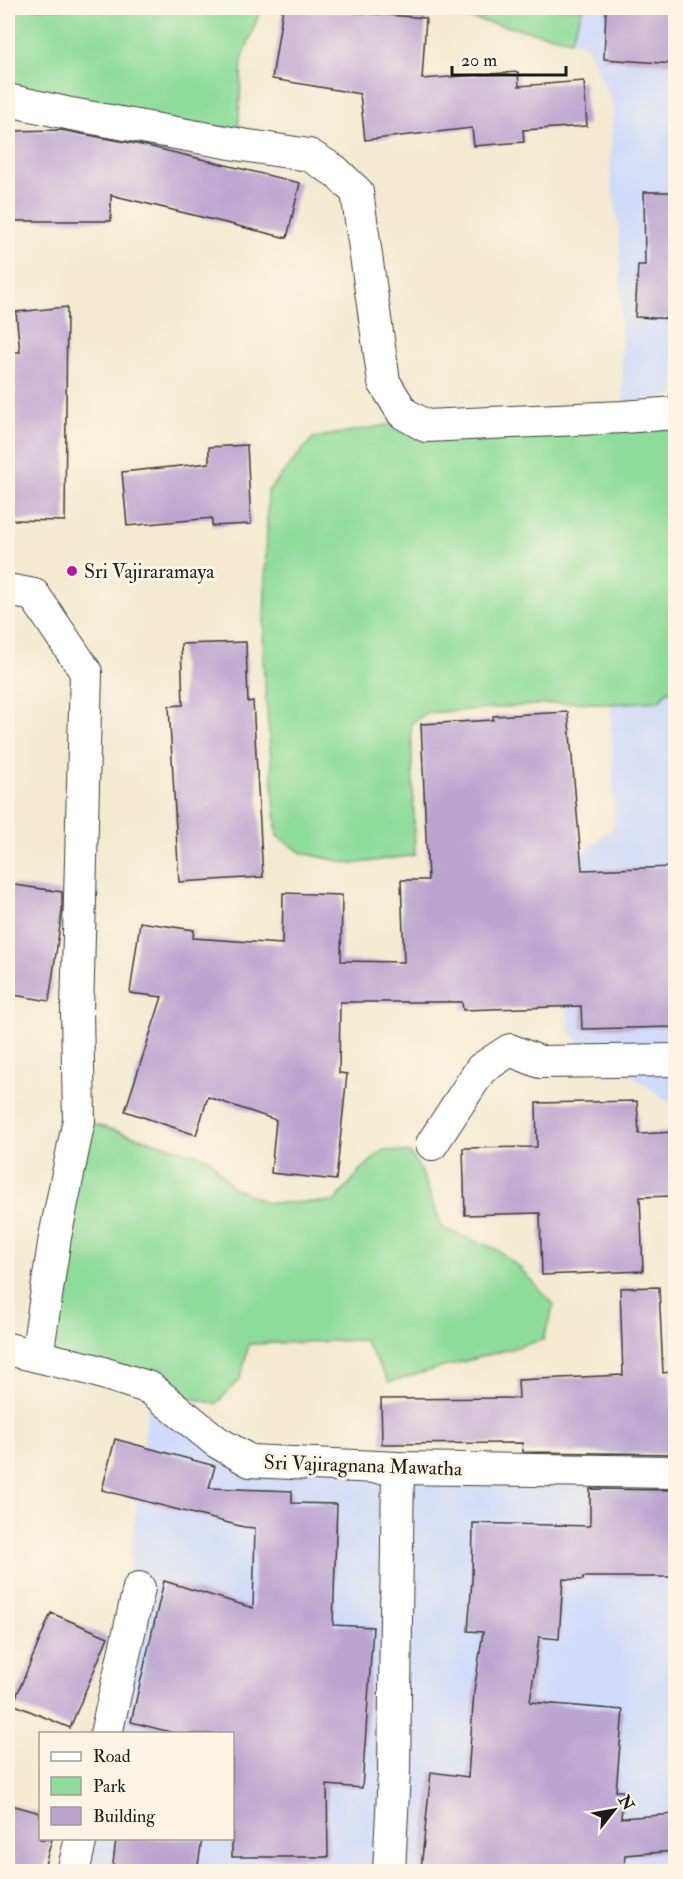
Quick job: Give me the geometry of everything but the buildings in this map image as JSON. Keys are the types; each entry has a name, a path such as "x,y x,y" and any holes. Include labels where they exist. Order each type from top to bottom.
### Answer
{"street":[{"path":"8,100 80,116 309,155 335,171 357,192 384,382 403,413 426,426 675,413"},
{"path":"8,590 34,595 86,672 77,1011 79,1120 56,1237 22,1352"},
{"path":"432,1144 481,1069 510,1050 540,1062 675,1060"},
{"name":"Sri Vajiragnana Mawatha","path":"22,1352 150,1388 217,1442 250,1461 398,1468 675,1472"},
{"path":"389,1872 394,1772 398,1468"},
{"path":"106,1732 139,1588"},
{"path":"73,1872 81,1840"}],"shaded area":[{"path":"583,8 675,8 675,395 623,403 619,231 610,173 613,105 586,45 571,40"},
{"path":"675,690 675,1106 630,1074 587,1051 568,1030 560,865 583,854 614,827 611,704 659,701 667,691"},
{"path":"676,1286 675,1392 670,1332"},
{"path":"150,1388 250,1461 675,1472 675,1871 77,1872 86,1840 234,1840 234,1732 111,1732"}],"green space":[{"path":"8,8 261,8 242,60 238,132 8,95"},
{"path":"419,8 583,8 571,40"},
{"path":"411,421 675,423 675,690 667,691 659,701 611,704 574,702 427,713 411,723 415,855 353,864 302,853 277,836 263,660 268,491 313,438"},
{"path":"79,1120 209,1158 232,1187 268,1203 334,1202 361,1170 383,1150 410,1153 422,1173 443,1229 496,1249 519,1267 554,1305 543,1340 389,1382 364,1340 249,1344 240,1379 216,1404 37,1356"}],"place":[{"name":"Sri Vajiraramaya","path":"72,571"}]}
